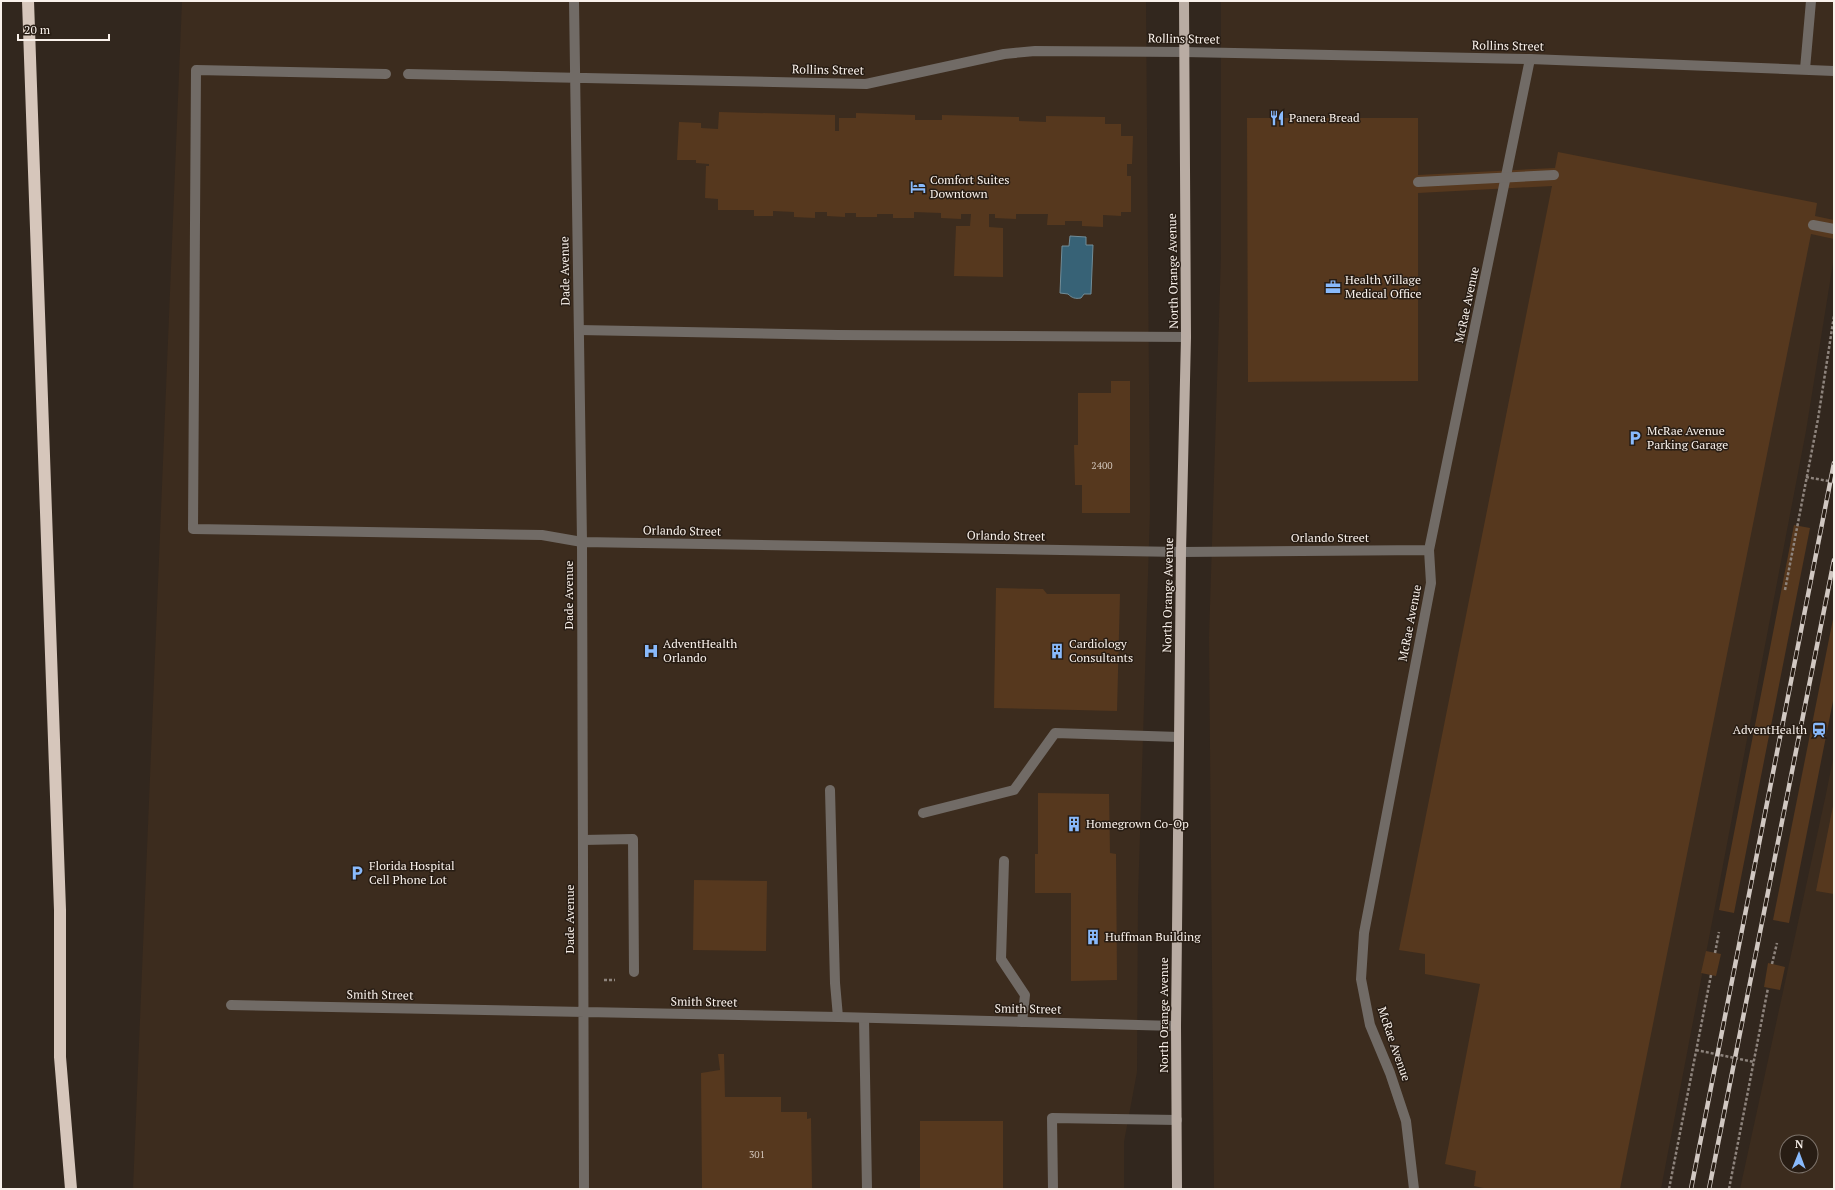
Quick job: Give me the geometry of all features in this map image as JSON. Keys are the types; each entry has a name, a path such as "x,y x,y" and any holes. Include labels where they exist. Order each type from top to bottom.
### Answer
{"highway":[{"path":"28,1 60,910 60,1057 71,1189"}],"main road":[{"name":"North Orange Avenue","path":"1177,1189 1176,1026 1179,736 1181,552 1186,337 1184,1"}],"street":[{"name":"Dade Avenue","path":"574,1 582,542 584,1189"},
{"path":"1805,69 1811,1"},
{"name":"Rollins Street","path":"408,74 866,84 1004,54 1035,51 1184,52 1530,59 1834,71"},
{"name":"McRae Avenue","path":"1414,1189 1406,1121 1390,1073 1370,1025 1361,979 1364,934 1431,583 1429,550 1530,59"},
{"name":"Orlando Street","path":"386,74 196,70 194,529 542,535 582,542 1181,552 1429,550"},
{"path":"1418,182 1554,175"},
{"path":"1813,225 1834,229"},
{"path":"579,330 846,335 1186,337"},
{"path":"923,813 1014,790 1055,733 1179,736"},
{"path":"830,790 835,983 838,1017"},
{"path":"583,840 633,839 634,972"},
{"path":"1004,861 1001,958 1024,996 1022,1022"},
{"name":"Smith Street","path":"231,1005 838,1017 1176,1026"},
{"path":"864,1018 867,1189"},
{"path":"1054,1189 1052,1118 1177,1120"}],"path":[{"path":"1785,590 1834,316"},
{"path":"1806,477 1834,482"},
{"path":"1715,953 1719,932"},
{"path":"1772,964 1777,943"},
{"path":"1669,1189 1710,975"},
{"path":"1729,1189 1768,988"},
{"path":"1696,1050 1754,1062"}],"shaded area":[{"name":"AdventHealth Orlando","path":"182,1 1146,1 1150,511 1138,899 1137,1072 1124,1142 1124,1189 133,1189"},
{"path":"1221,1 1834,1 1834,257 1806,431 1661,1189 1214,1189 1209,638 1221,255"},
{"path":"1834,754 1834,1189 1740,1189 1826,794"}],"water":[{"path":"1070,236 1086,237 1086,245 1093,245 1091,294 1084,294 1081,298 1074,298 1068,294 1060,293 1062,246 1069,246"}],"building":[{"name":"Comfort Suites Downtown","path":"719,112 835,115 835,131 839,131 839,118 856,118 856,113 915,115 915,120 942,120 942,115 1019,117 1019,121 1046,122 1046,116 1105,117 1105,124 1121,124 1121,136 1133,136 1132,164 1127,164 1127,176 1131,176 1131,212 1121,212 1121,216 1103,215 1103,227 1082,226 1082,221 1065,221 1065,225 1047,225 1048,214 1016,214 1016,219 995,218 995,214 989,214 989,227 1003,228 1003,277 954,276 956,226 970,226 971,214 961,214 961,219 941,218 941,213 914,212 914,218 893,218 893,214 877,214 877,217 856,217 856,213 845,213 845,217 827,216 827,212 815,212 815,218 794,217 794,212 773,211 773,216 754,216 754,210 718,210 718,199 705,198 706,166 709,166 709,164 696,163 696,160 677,160 679,122 701,123 701,128 718,129"},
{"path":"1247,118 1418,118 1418,175 1555,168 1558,152 1817,203 1815,216 1834,220 1834,239 1811,234 1620,1189 1488,1189 1474,1186 1476,1171 1445,1164 1480,984 1425,974 1425,954 1399,950 1552,186 1418,193 1418,381 1248,382"},
{"path":"1111,381 1130,381 1130,513 1082,513 1082,485 1075,485 1074,445 1078,445 1078,393 1111,393"},
{"path":"1794,525 1810,528 1734,913 1719,910"},
{"name":"Cardiology Consultants","path":"996,588 1043,589 1047,594 1120,594 1117,711 994,708"},
{"path":"1833,619 1834,696 1789,923 1773,920"},
{"name":"Huffman Building","path":"1038,793 1109,794 1110,853 1116,854 1117,980 1071,981 1071,893 1035,893 1035,854 1038,854"},
{"path":"1834,806 1834,894 1816,891"},
{"path":"694,880 767,881 766,951 693,950"},
{"path":"1706,951 1721,954 1716,976 1701,973"},
{"path":"1768,963 1785,967 1780,990 1764,987"},
{"path":"718,1054 724,1054 725,1097 781,1097 781,1112 807,1112 807,1119 811,1118 812,1189 702,1189 701,1073 720,1070"},
{"path":"920,1121 1003,1121 1003,1189 920,1189"}],"railway":[{"path":"1691,1189 1834,463"},
{"path":"1709,1189 1834,560"}],"place":[{"name":"Panera Bread","path":"1277,118"},
{"name":"Comfort Suites Downtown","path":"918,187"},
{"name":"Health Village Medical Office","path":"1333,287"},
{"name":"McRae Avenue Parking Garage","path":"1635,438"},
{"name":"AdventHealth Orlando","path":"651,651"},
{"name":"Cardiology Consultants","path":"1057,651"},
{"name":"AdventHealth","path":"1819,730"},
{"name":"Homegrown Co-Op","path":"1074,824"},
{"name":"Florida Hospital Cell Phone Lot","path":"357,873"},
{"name":"Huffman Building","path":"1093,937"}]}
